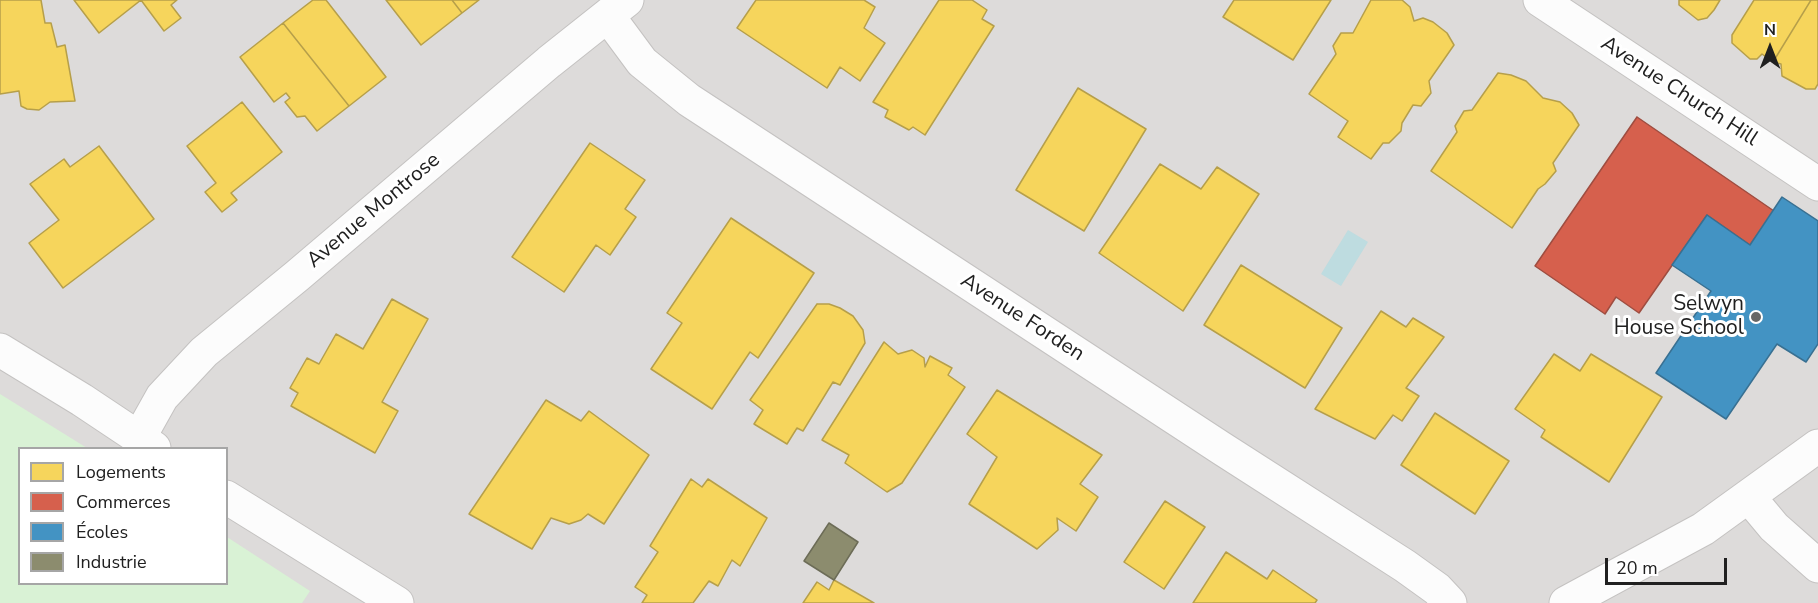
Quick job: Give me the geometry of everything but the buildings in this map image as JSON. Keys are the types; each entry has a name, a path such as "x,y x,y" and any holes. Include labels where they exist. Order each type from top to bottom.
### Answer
{"street":[{"name":"Avenue Church Hill","path":"1540,0 1818,184"},
{"name":"Avenue Montrose","path":"146,443 162,397 204,352 549,62 617,8"},
{"name":"Avenue Forden","path":"617,8 642,62 689,100 1405,566 1437,589 1450,603"},
{"path":"0,351 82,400 146,443"},
{"path":"1566,603 1703,529 1818,446"},
{"path":"1749,497 1774,527 1818,566"},
{"path":"228,498 397,603"}],"shaded area":[{"path":"0,0 1818,0 1818,603 0,603"}],"green space":[{"path":"0,394 85,447 18,447 18,585 228,585 228,538 310,591 302,603 0,603"}],"water":[{"path":"1348,230 1368,242 1341,286 1321,274"}],"place":[{"name":"Selwyn House School","path":"1756,317"}]}
